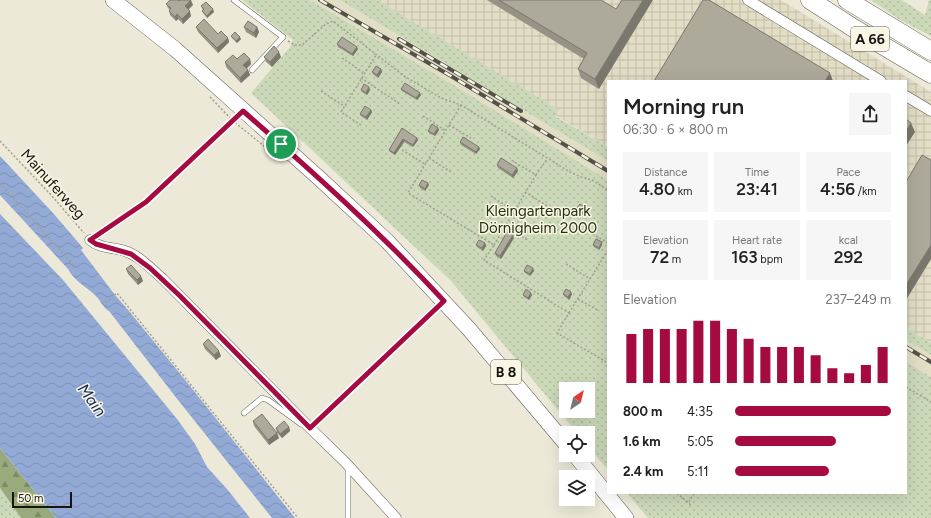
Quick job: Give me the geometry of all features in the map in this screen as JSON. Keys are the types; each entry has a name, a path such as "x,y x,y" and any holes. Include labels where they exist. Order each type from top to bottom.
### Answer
{"highway":[{"name":"A 66","path":"810,0 854,30 931,74"},
{"name":"A 66","path":"847,0 931,51"}],"main road":[{"name":"B 8","path":"113,0 175,49 238,116 351,207 392,246 496,359 559,436"},
{"name":"B 8","path":"129,0 177,39 288,137 394,235 475,322 563,426"},
{"path":"581,462 626,518"},
{"path":"593,462 607,480"},
{"path":"619,494 638,518"}],"street":[{"path":"748,0 879,80"},
{"path":"907,97 931,111"},
{"path":"90,240 96,244 131,254 150,268 180,296 310,428 348,464 396,518"}],"lane":[{"path":"234,0 283,37 252,70"},
{"path":"244,413 262,398 268,400 298,422 310,428 444,301"},
{"path":"348,464 348,518"}],"path":[{"path":"283,37 295,45 302,45 326,24 333,21 404,76 441,98 460,105 570,172 596,182 607,189"},
{"path":"361,125 341,112 376,55"},
{"path":"342,58 364,73"},
{"path":"361,78 400,104"},
{"path":"321,91 344,106"},
{"path":"209,95 238,116 277,156"},
{"path":"460,105 408,193 494,244"},
{"path":"90,240 146,202 238,116"},
{"path":"423,116 446,131"},
{"path":"449,125 471,138"},
{"name":"Mainuferweg","path":"0,142 51,195 90,240"},
{"path":"402,150 425,164"},
{"path":"429,158 451,172"},
{"path":"547,158 484,260 569,312"},
{"path":"511,160 536,175"},
{"path":"0,183 76,268"},
{"path":"525,192 549,207"},
{"path":"491,196 514,210"},
{"path":"505,226 527,240"},
{"path":"589,232 607,242"},
{"path":"607,252 557,333 607,362"},
{"path":"566,264 590,279"},
{"path":"101,303 108,301 117,293 298,518"},
{"path":"578,299 599,311"},
{"path":"907,387 931,402"},
{"path":"678,494 692,506"},
{"path":"689,502 693,494"}],"shaded area":[{"path":"310,0 340,0 607,160 607,179 447,81"},
{"path":"377,0 781,0 931,92 931,343 907,329 907,80 607,80 607,146 555,115 558,109"},
{"path":"907,341 931,355 931,377 907,363"}],"green space":[{"name":"Kleingartenpark Dörnigheim 2000","path":"242,0 310,0 447,81 607,179 607,469 595,454 595,426 571,426 565,418 595,418 595,382 559,382 559,411 451,281 251,93 290,47 293,40"},
{"path":"340,0 377,0 558,109 555,116 607,146 607,160"},
{"path":"871,0 902,0 925,15 929,0 931,0 931,36 900,20"},
{"path":"907,329 931,343 931,355 907,341"},
{"path":"907,363 931,377 931,518 648,518 628,494 907,494"},
{"path":"0,448 56,518 21,518 0,488"},
{"path":"0,488 21,518 0,518"}],"water":[{"path":"0,156 83,248 81,250 115,295 190,386 295,518 272,518 109,311 96,296 74,277 0,195"},
{"name":"Main","path":"0,214 63,280 177,419 195,444 207,467 250,518 56,518 0,448"}],"building":[{"path":"170,0 191,0 185,6 190,11 182,19 177,14 175,17 169,11 171,8 166,4"},
{"path":"499,0 601,0 616,9 622,0 643,0 595,79 578,69 587,53"},
{"path":"703,0 709,0 830,73 826,80 655,80"},
{"path":"206,2 213,9 207,16 202,11 204,9 201,6"},
{"path":"204,19 218,34 221,31 228,38 217,48 196,27"},
{"path":"248,21 257,27 254,33 244,27"},
{"path":"235,32 240,37 236,41 231,36"},
{"path":"342,37 357,47 352,54 337,44"},
{"path":"274,46 279,52 270,62 264,57"},
{"path":"244,53 250,59 243,65 248,70 240,78 225,62 233,55 237,59"},
{"path":"376,66 381,69 377,75 372,72"},
{"path":"405,83 420,93 416,98 401,89"},
{"path":"364,84 369,87 366,93 361,90"},
{"path":"365,106 371,110 366,117 360,114"},
{"path":"907,120 911,123 907,129"},
{"path":"432,124 438,128 434,134 428,131"},
{"path":"402,128 417,138 413,145 403,139 394,153 389,150"},
{"path":"463,137 479,147 476,152 460,142"},
{"path":"922,155 931,160 931,245 907,283 907,180"},
{"path":"501,158 517,168 512,175 497,165"},
{"path":"422,180 428,183 425,189 419,185"},
{"path":"580,204 586,208 583,213 576,209"},
{"path":"507,232 513,235 500,256 495,253"},
{"path":"596,239 602,242 599,248 593,245"},
{"path":"479,240 485,243 482,248 476,245"},
{"path":"131,265 141,276 137,280 126,269"},
{"path":"527,265 533,268 530,274 524,271"},
{"path":"526,289 531,293 528,298 523,295"},
{"path":"566,289 571,292 568,297 563,294"},
{"path":"208,339 219,351 214,355 203,344"},
{"path":"262,414 277,433 268,440 253,421"},
{"path":"284,421 289,427 280,434 276,428"}],"railway":[{"path":"320,0 451,76 607,170"},
{"path":"399,39 521,111"},
{"path":"907,348 931,362"}],"route":[{"path":"243,111 281,144 387,241 444,301 310,428 163,279 131,254 125,251 100,246 90,240 146,202 243,111"}]}
